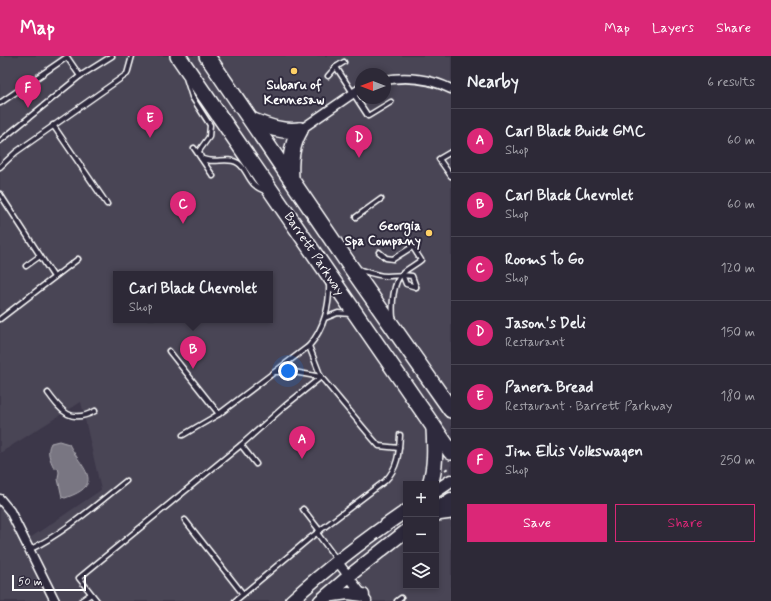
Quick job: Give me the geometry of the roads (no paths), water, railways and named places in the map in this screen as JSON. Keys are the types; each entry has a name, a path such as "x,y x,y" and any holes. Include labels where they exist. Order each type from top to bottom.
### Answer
{"highway":[{"name":"Barrett Parkway","path":"207,56 350,266 451,410"},
{"name":"Barrett Parkway","path":"179,60 451,452"},
{"path":"251,120 276,130 300,130"},
{"path":"292,180 291,154 300,130"},
{"path":"431,481 435,459 434,428"},
{"path":"439,513 451,511"}],"street":[{"path":"391,80 421,79 437,83 451,89"},
{"path":"300,130 353,93"},
{"path":"439,488 451,481"},
{"path":"0,499 10,511 55,601"},
{"path":"439,507 451,499"},
{"path":"290,601 357,545 403,513"},
{"path":"323,599 349,576 403,533"},
{"path":"337,561 365,598"},
{"path":"323,599 348,593 365,598"}],"lane":[{"path":"0,141 80,76 112,56"},
{"path":"0,167 16,152 127,74 132,56"},
{"path":"0,103 67,57 80,76"},
{"path":"179,60 192,97 210,125 209,137 199,151 201,158"},
{"path":"328,76 336,67 344,62"},
{"path":"336,67 355,96"},
{"path":"360,104 368,116 388,104"},
{"path":"53,125 107,204"},
{"path":"194,148 213,176"},
{"path":"451,152 439,160 451,176"},
{"path":"201,158 211,162 225,160 234,161 239,164 248,178 258,189 272,192"},
{"path":"0,194 54,277"},
{"path":"356,217 381,199"},
{"path":"395,329 393,297 397,282 402,274 421,260 409,241"},
{"path":"379,252 386,258 393,259 412,247"},
{"path":"26,266 40,256"},
{"path":"0,319 78,259"},
{"path":"350,266 378,275 387,276 402,274"},
{"path":"184,435 219,414 309,346 317,336 328,308 328,276"},
{"path":"324,318 338,313 357,316"},
{"path":"309,346 321,377 379,446 399,448"},
{"path":"169,351 219,414"},
{"path":"276,372 294,372 321,377"},
{"path":"97,601 79,578 321,377"},
{"path":"48,393 60,409 69,415 81,417 94,411"},
{"path":"235,601 393,473 398,455 400,435"},
{"path":"241,445 256,464"},
{"path":"29,550 42,544 60,532 126,481"},
{"path":"303,509 337,561"},
{"path":"185,520 243,594"},
{"path":"81,601 91,594"}],"place":[{"name":"Subaru of Kennesaw","path":"294,71"},
{"name":"Jim Ellis Volkswagen","path":"28,108"},
{"name":"Panera Bread","path":"150,138"},
{"name":"Jason's Deli","path":"359,158"},
{"name":"Rooms To Go","path":"183,224"},
{"name":"Georgia Spa Company","path":"429,233"},
{"name":"Carl Black Chevrolet","path":"193,369"},
{"name":"Carl Black Buick GMC","path":"302,459"}]}
